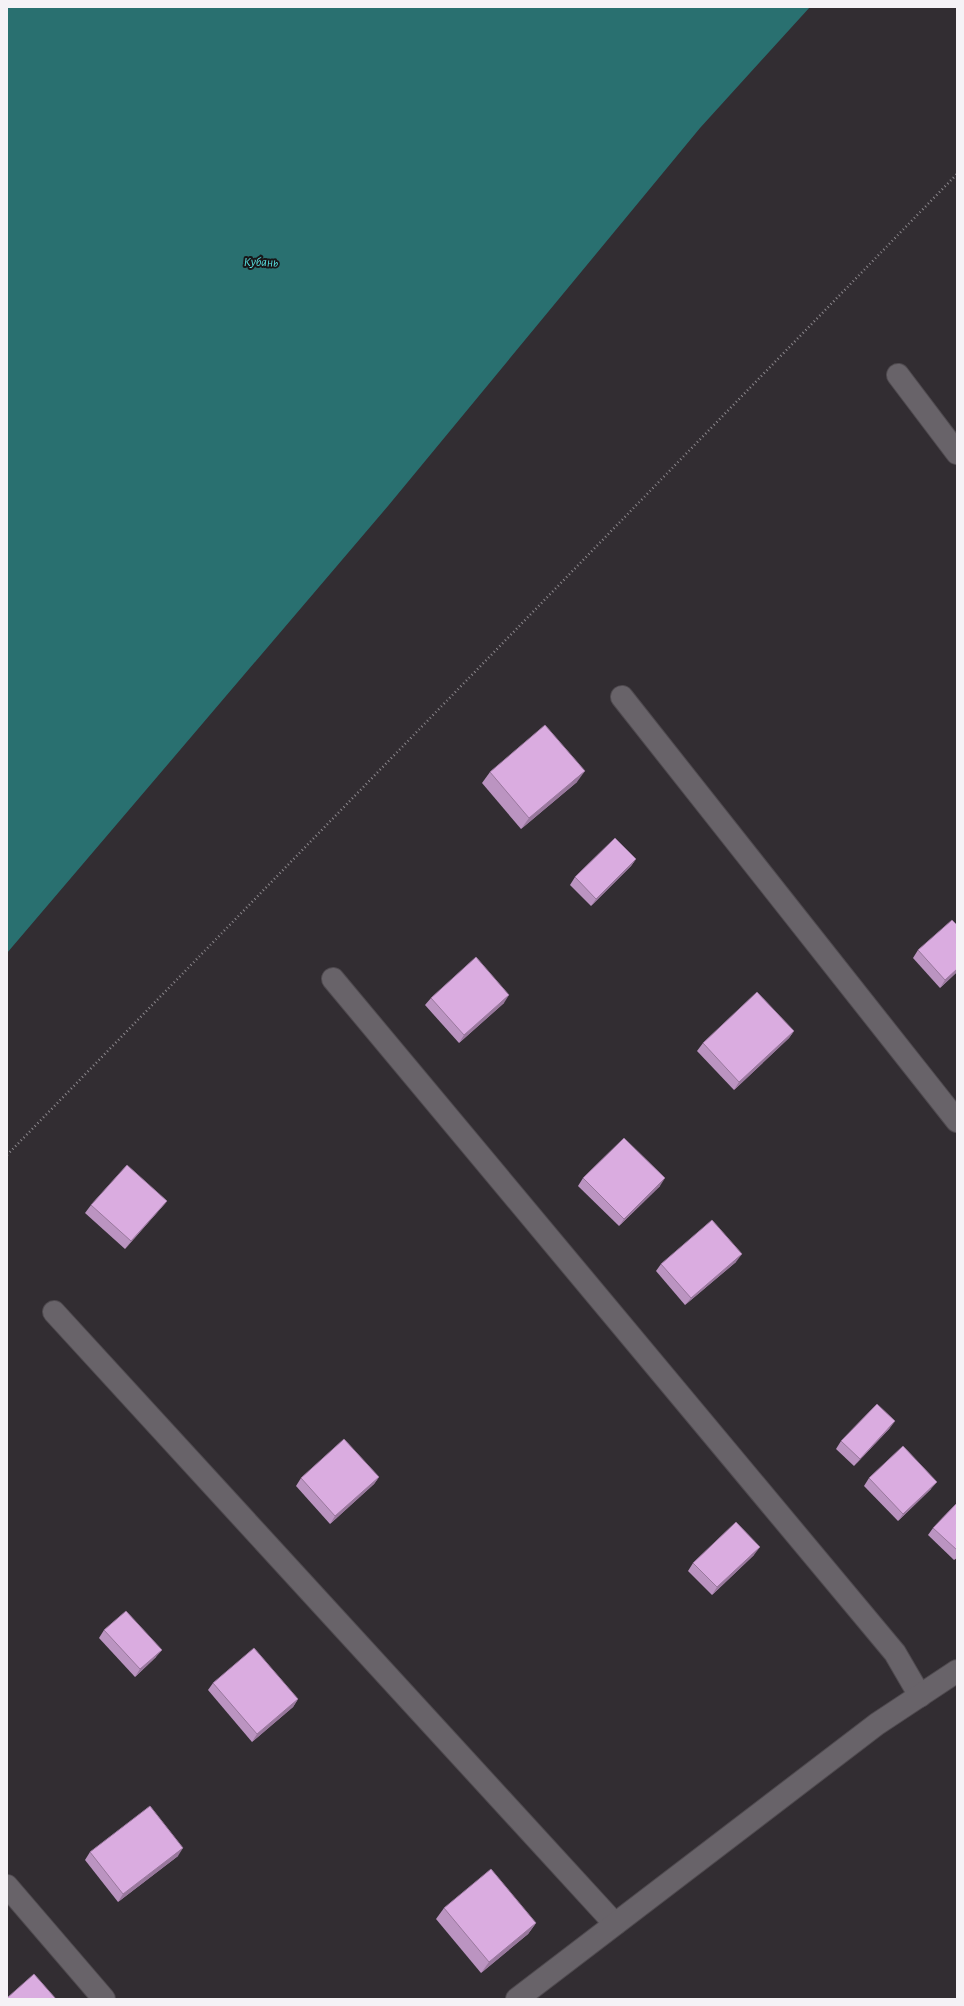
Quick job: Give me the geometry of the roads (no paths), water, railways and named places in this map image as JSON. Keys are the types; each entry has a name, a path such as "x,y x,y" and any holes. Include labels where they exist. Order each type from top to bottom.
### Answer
{"street":[{"path":"898,375 957,453"},
{"path":"622,698 957,1121"},
{"path":"333,979 896,1654 920,1696"},
{"path":"54,1312 615,1924"},
{"path":"517,1999 877,1724 957,1671"},
{"path":"7,1886 104,1999"}],"water":[{"name":"Кубань","path":"7,7 810,7 700,128 388,506 7,953"}]}
